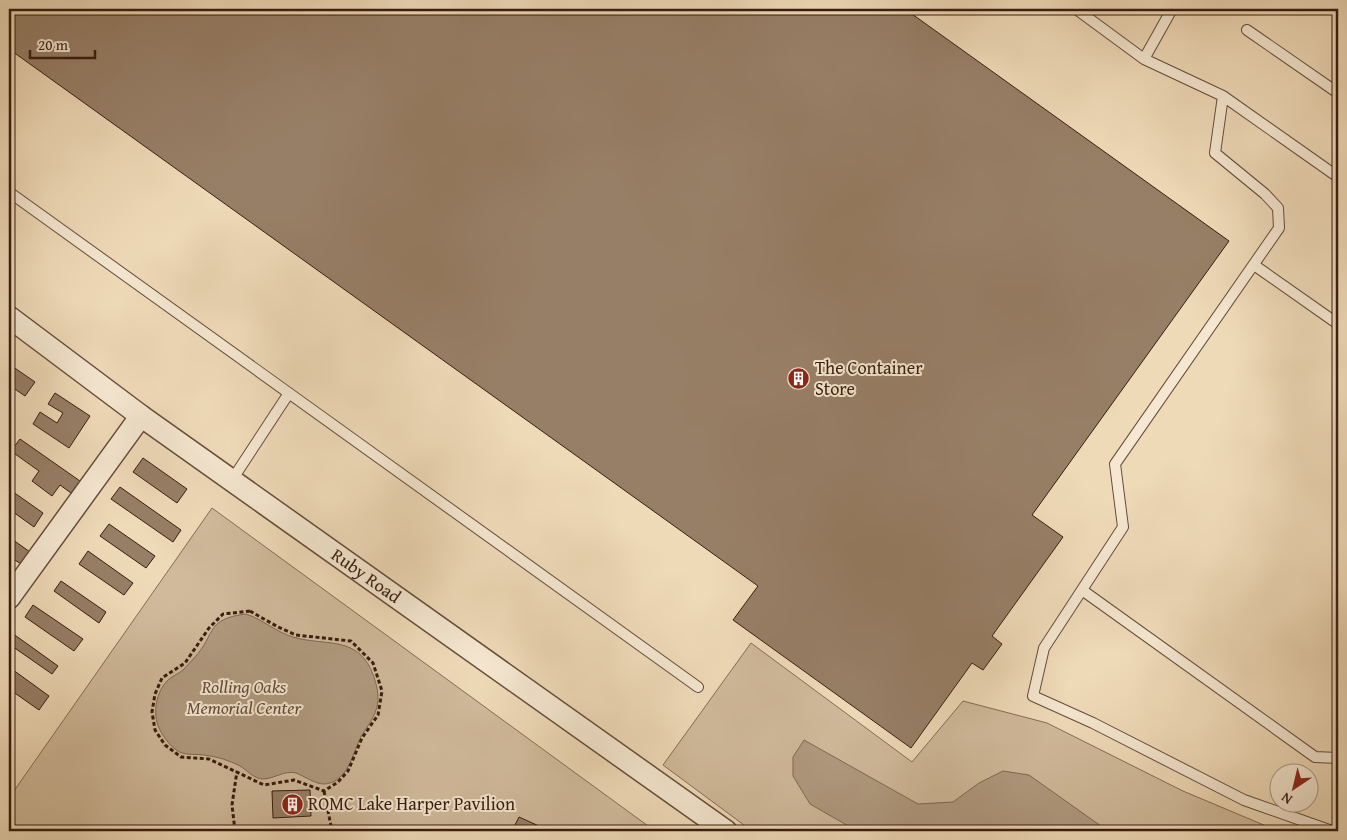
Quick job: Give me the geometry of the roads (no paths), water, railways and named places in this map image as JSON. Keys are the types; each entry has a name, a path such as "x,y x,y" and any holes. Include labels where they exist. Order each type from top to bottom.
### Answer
{"street":[{"name":"Ruby Road","path":"9,317 141,416 726,831"},
{"path":"9,598 141,416"}],"lane":[{"path":"1076,9 1144,59 1223,96 1338,177"},
{"path":"1144,59 1172,9"},
{"path":"1247,30 1338,93"},
{"path":"1223,96 1215,153 1265,194 1278,208 1279,228 1115,464 1123,527 1044,648 1033,696 1102,727 1244,800 1332,831"},
{"path":"9,192 698,688"},
{"path":"1254,264 1338,324"},
{"path":"232,480 289,393"},
{"path":"1082,590 1315,757 1338,758"}],"place":[{"name":"The Container Store","path":"799,378"},
{"name":"ROMC Lake Harper Pavilion","path":"292,804"}],"park label":[{"name":"Rolling Oaks Memorial Center","path":"244,698"}]}
